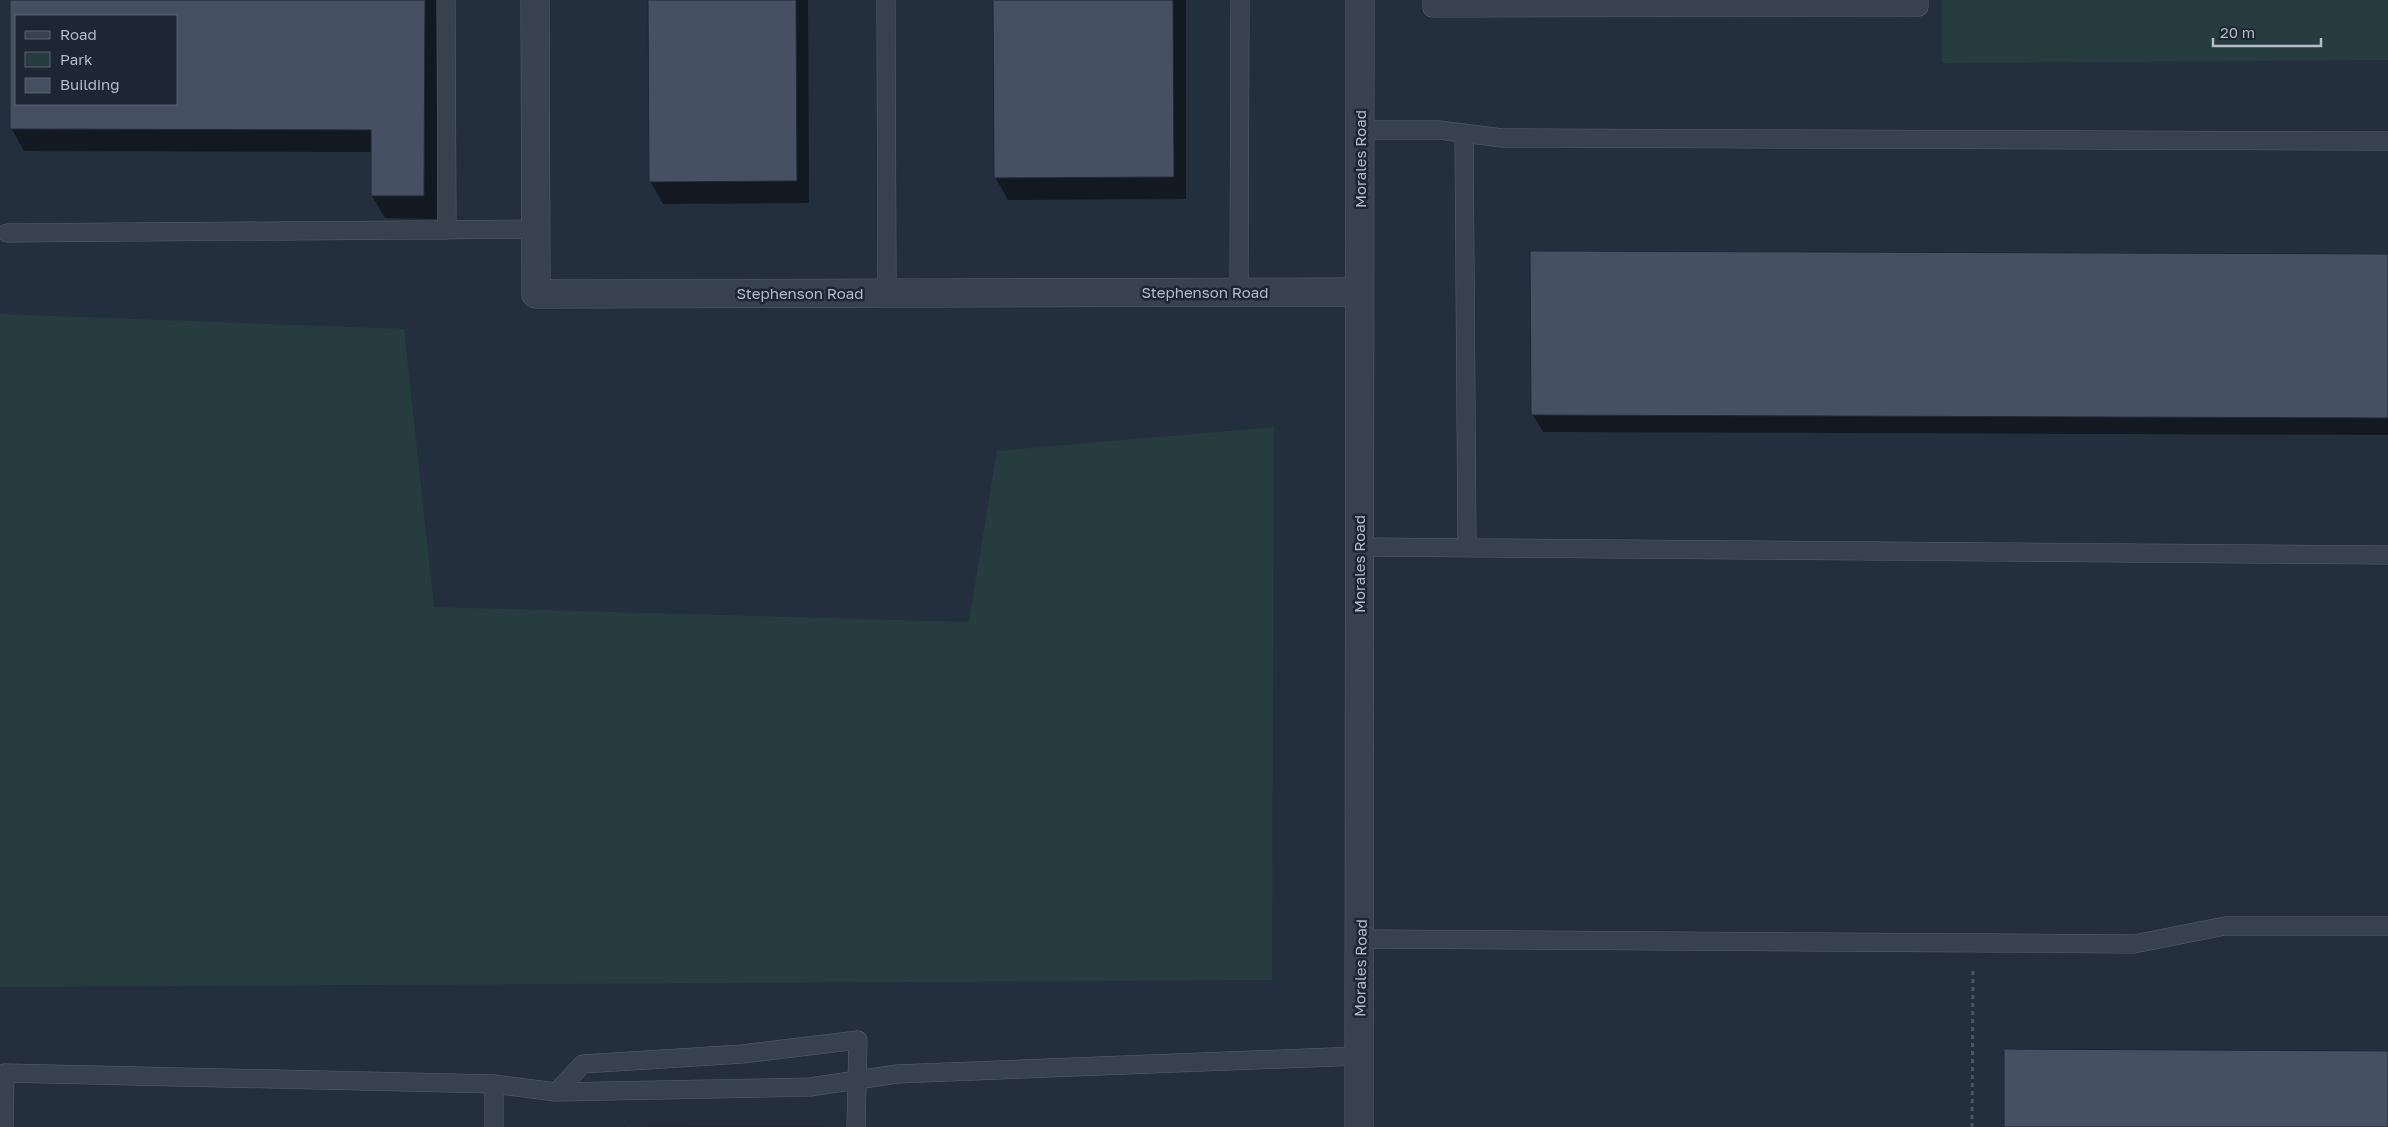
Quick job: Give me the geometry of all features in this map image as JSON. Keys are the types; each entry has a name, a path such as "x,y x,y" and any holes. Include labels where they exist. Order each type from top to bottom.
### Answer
{"street":[{"name":"Stephenson Road","path":"535,0 536,294 1359,292"},
{"name":"Morales Road","path":"1359,1127 1360,0"}],"lane":[{"path":"446,0 447,230"},
{"path":"886,0 887,293"},
{"path":"1238,292 1240,0"},
{"path":"1432,0 1432,8 1919,7 1919,0"},
{"path":"1360,130 1439,130 1502,138 2388,141"},
{"path":"1464,132 1467,548"},
{"path":"7,233 536,229"},
{"path":"1360,547 2388,554"},
{"path":"1360,938 2134,944 2225,926 2388,926"},
{"path":"556,1092 583,1064 742,1054 858,1040 856,1127"},
{"path":"4,1127 2,1073 494,1084 556,1092 810,1087 897,1074 1358,1056"},
{"path":"494,1084 494,1127"}],"path":[{"path":"1972,1127 1973,943"}],"green space":[{"path":"1942,0 2388,0 2388,60 1942,63"},
{"path":"0,314 404,329 434,607 969,622 997,451 1274,427 1272,980 0,987"}],"building":[{"path":"10,0 425,0 424,196 371,196 371,130 10,129"},
{"path":"648,0 796,0 797,181 649,182"},
{"path":"993,0 1173,0 1174,177 994,178"},
{"path":"1530,251 2388,254 2388,418 1531,415"},
{"path":"2004,1049 2388,1051 2388,1127 2004,1127"},
{"path":"625,1126 825,1127 625,1127"}]}
